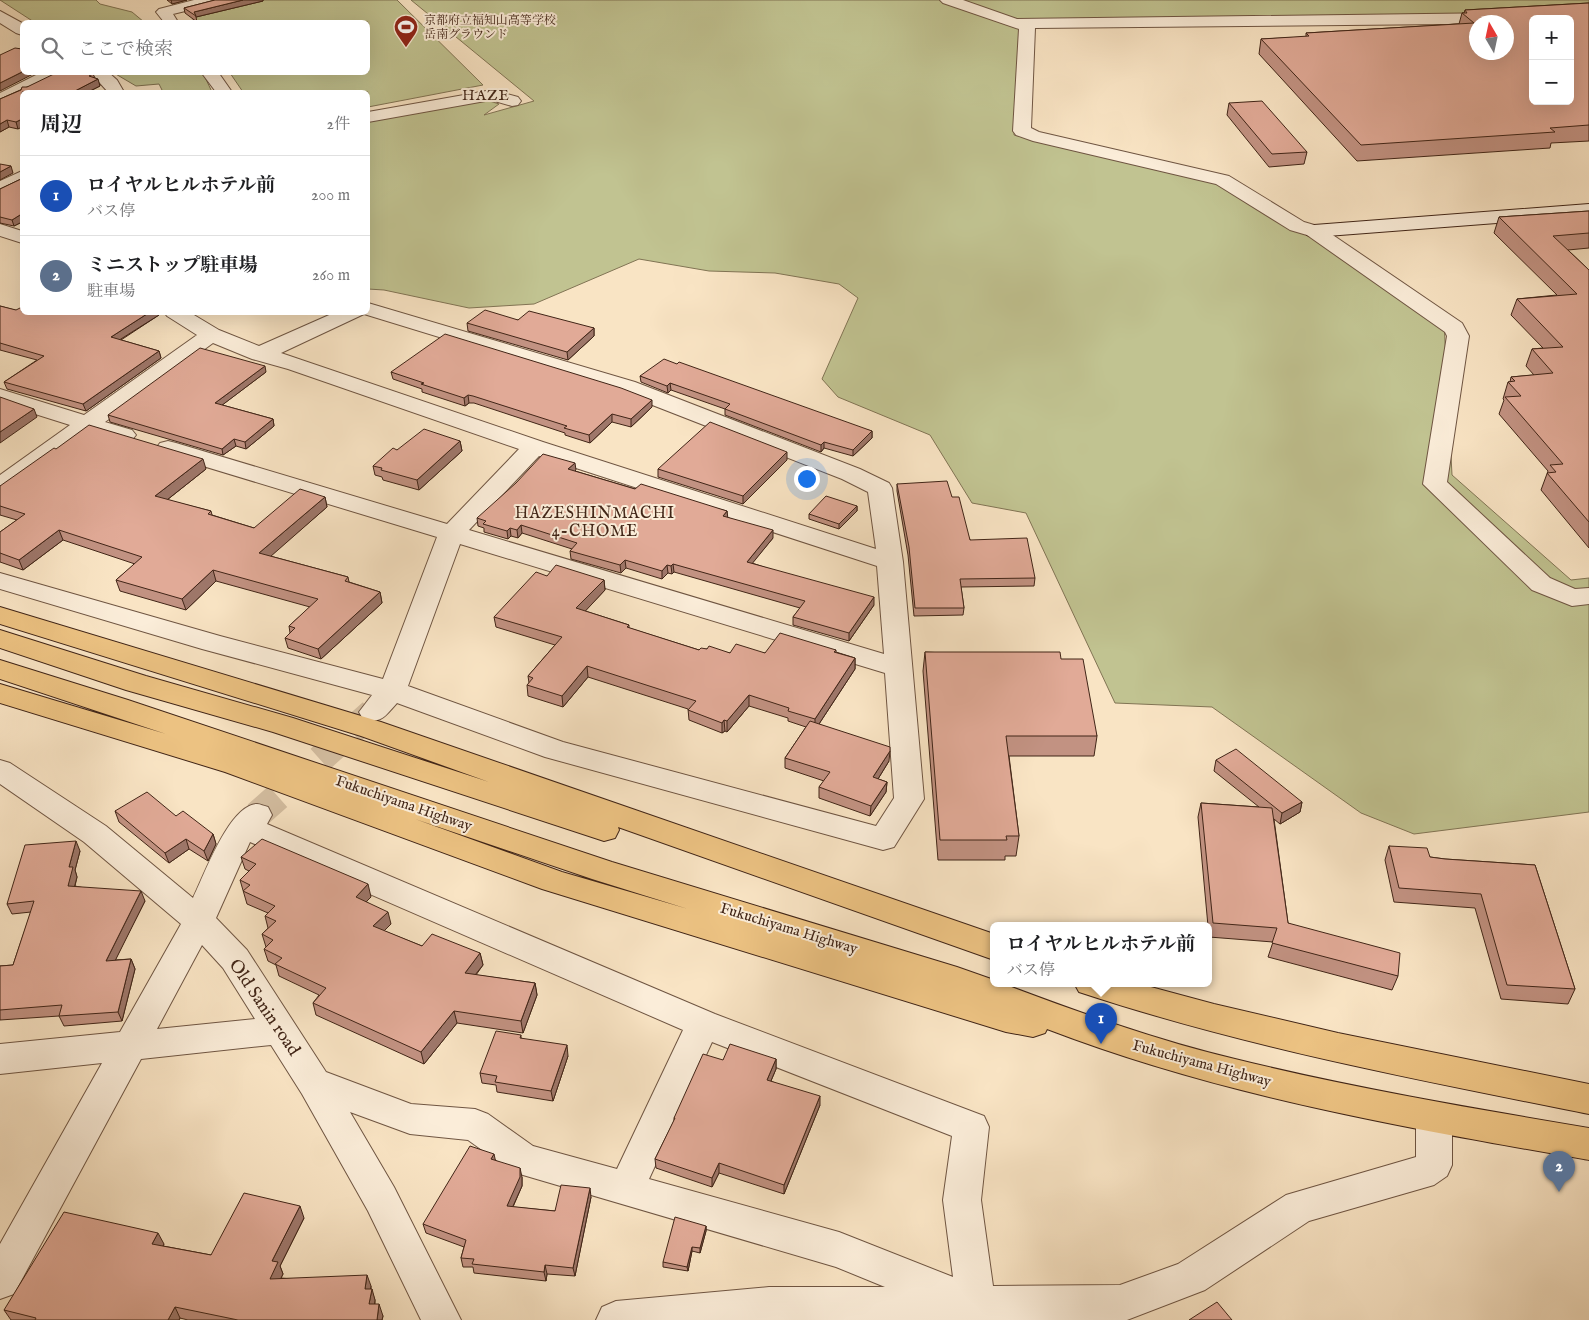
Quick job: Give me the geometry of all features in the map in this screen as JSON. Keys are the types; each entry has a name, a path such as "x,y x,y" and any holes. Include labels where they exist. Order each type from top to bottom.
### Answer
{"highway":[{"path":"0,614 371,729 990,946"},
{"name":"Fukuchiyama Highway","path":"0,639 127,695 603,871 957,980 1101,1035 1235,1074 1434,1117 1589,1144"},
{"name":"Fukuchiyama Highway","path":"0,669 283,725 472,788 990,951"},
{"path":"0,693 235,765 554,881 1006,1018 1101,1035"},
{"path":"1103,987 1242,1026 1448,1071 1589,1099"},
{"path":"1108,987 1143,999"}],"street":[{"path":"170,20 164,12 213,0"},
{"path":"948,0 1016,24 1026,25 1048,23 1469,18"},
{"path":"1026,25 1022,131 1033,136 1222,180 1297,226 1314,231 1454,328 1458,336 1435,484 1540,584 1572,598 1589,596"},
{"path":"0,100 50,75"},
{"path":"101,75 115,90"},
{"path":"211,75 222,90"},
{"path":"370,117 492,95 512,101"},
{"path":"0,189 20,178"},
{"path":"1314,231 1589,210"},
{"path":"0,230 20,236"},
{"path":"0,581 203,641 382,702 883,839 909,799 890,562 880,488 851,474 626,387 370,310"},
{"path":"179,315 211,335 260,354 296,364 535,447 890,562"},
{"path":"260,354 348,315"},
{"path":"0,486 211,335"},
{"path":"0,396 899,668"},
{"path":"382,702 451,534 535,447"},
{"name":"Old Sanin road","path":"0,770 95,834 198,921 235,959 282,1030 381,1199 441,1320"},
{"path":"0,1281 198,921 238,834 251,821 703,1024 971,1126 962,1200 976,1305"},
{"path":"626,1189 703,1024"},
{"path":"0,1058 282,1030"},
{"path":"314,1083 410,1119 475,1125 523,1159 839,1250 976,1305"},
{"path":"616,1320 769,1306 1120,1304 1191,1277 1299,1207 1421,1173 1434,1165 1434,1117"}],"green space":[{"path":"0,0 96,0 100,4 132,12 142,20 31,20"},
{"name":"京都府立福知山高等学校 岳南グラウンド","path":"239,0 397,0 483,85 370,107 370,90 242,90 231,75 370,75 370,20 194,20 187,11"},
{"path":"411,0 1589,0 1589,5 1425,16 1021,23 1014,135 1226,184 1444,322 1452,475 1571,580 1589,578 1589,812 1414,834 1361,813 1212,707 1115,703 1026,513 972,503 930,435 838,397 822,379 858,298 839,284 775,273 709,271 639,259 534,304 469,308 384,290 370,289 370,120 477,97 499,104 484,115 534,101"},
{"path":"117,75 204,75 211,90 162,90 159,84 136,86"}],"building":[{"path":"215,0 243,0 194,12 196,16 184,8"},
{"path":"1589,3 1589,125 1550,128 1555,132 1361,145 1261,39 1309,36 1306,33 1469,23 1469,60 1514,60 1514,15 1469,15 1469,19 1462,13 1467,13 1465,10"},
{"path":"15,48 20,49 20,73 0,83 0,55"},
{"path":"52,75 91,75 89,76 98,79 77,90 21,90 22,87 27,87"},
{"path":"20,90 20,120 16,122 7,120 0,124 0,99"},
{"path":"1262,101 1307,152 1272,154 1229,103"},
{"path":"0,164 11,166 0,172"},
{"path":"20,179 20,215 12,220 0,217 0,189"},
{"path":"1589,211 1589,233 1553,236 1589,270 1589,522 1547,473 1556,472 1550,465 1563,464 1505,397 1521,396 1508,382 1515,381 1511,377 1553,373 1532,349 1563,347 1517,299 1577,294 1499,217"},
{"path":"0,306 16,310 20,308 20,315 145,315 111,337 159,351 83,404 4,382 44,356 0,343"},
{"path":"485,310 518,320 529,311 594,328 567,352 467,323"},
{"path":"445,334 621,388 652,400 631,419 612,414 589,435 564,428 567,426 473,396 468,395 464,398 391,372"},
{"path":"200,348 265,366 215,403 273,419 245,442 234,439 222,449 108,415"},
{"path":"664,359 677,364 679,362 872,431 853,450 824,442 821,445 725,409 730,404 670,383 667,386 640,376"},
{"path":"0,397 34,409 0,432"},
{"path":"710,422 787,452 743,496 658,469"},
{"path":"89,425 203,459 155,496 211,511 208,514 254,528 300,489 325,497 259,553 348,577 345,581 380,592 318,649 285,638 295,628 289,626 318,599 213,570 182,599 116,580 142,557 59,530 19,560 0,553 0,532 25,514 0,506 0,486"},
{"path":"424,429 460,441 417,480 373,466 393,448 397,450"},
{"path":"543,454 575,463 568,469 635,489 641,484 727,511 723,516 773,530 747,562 874,597 849,633 793,617 805,601 673,564 671,566 667,565 662,571 625,560 620,565 570,551 577,543 521,525 517,530 510,528 507,531 483,524 486,521 477,518 516,483"},
{"path":"947,481 952,497 959,497 970,540 1027,538 1035,578 960,579 964,608 915,608 909,547 897,484"},
{"path":"826,496 857,506 839,524 809,514"},
{"path":"556,565 604,580 576,608 629,625 627,627 699,650 701,648 707,649 709,646 730,653 736,644 765,653 780,633 836,650 834,652 855,658 815,719 788,711 789,708 749,695 727,721 724,720 722,723 688,710 696,701 587,666 562,696 527,685 533,678 528,676 562,637 494,617 536,572 547,576"},
{"path":"925,652 1060,652 1061,659 1083,659 1097,736 1006,736 1019,836 1006,836 1007,840 940,840"},
{"path":"810,721 890,747 890,751 873,777 887,782 871,806 819,787 830,772 785,758"},
{"path":"1236,749 1302,802 1282,813 1216,760"},
{"path":"147,792 176,816 183,811 213,834 204,851 186,839 165,853 115,811"},
{"path":"1201,803 1272,808 1288,923 1400,953 1398,976 1272,943 1277,928 1213,923"},
{"path":"262,839 368,884 356,897 388,912 373,926 422,946 432,934 480,953 465,973 535,983 521,1021 454,1011 421,1052 313,1003 326,988 275,964 282,958 264,949 273,940 262,934 276,921 265,916 275,906 243,891 250,885 240,880 256,864 241,857"},
{"path":"76,841 69,867 73,867 68,886 141,891 106,961 131,959 118,1012 59,1016 62,1005 0,1010 0,966 13,965 34,901 7,904 25,845"},
{"path":"1389,846 1427,848 1430,857 1445,859 1535,865 1575,989 1507,985 1481,894 1399,888"},
{"path":"496,1031 521,1035 520,1038 567,1045 551,1091 495,1082 497,1076 480,1073"},
{"path":"730,1044 776,1059 767,1080 820,1096 784,1185 719,1163 712,1178 655,1159 703,1054 723,1060"},
{"path":"470,1146 494,1154 491,1159 520,1168 520,1177 507,1206 555,1211 561,1185 590,1188 573,1268 545,1265 544,1272 472,1264 474,1259 461,1258 466,1240 423,1224"},
{"path":"244,1193 300,1206 272,1261 278,1262 270,1279 367,1275 365,1289 372,1289 369,1304 379,1304 377,1320 238,1320 175,1307 168,1320 35,1320 36,1318 4,1310 64,1212 158,1233 152,1244 211,1255"},
{"path":"675,1217 706,1226 700,1248 692,1247 687,1267 663,1262"},
{"path":"1217,1302 1232,1320 1189,1320"}],"tunnel":[{"path":"257,815 373,712"}],"place":[{"name":"京都府立福知山高等学校 岳南グラウンド","path":"406,48"},
{"name":"ロイヤルヒルホテル前","path":"1101,1044"},
{"name":"ミニストップ駐車場","path":"1559,1192"}],"district":[{"name":"HAZE","path":"486,95"},
{"name":"HAZESHINMACHI 4-CHOME","path":"595,521"}]}
